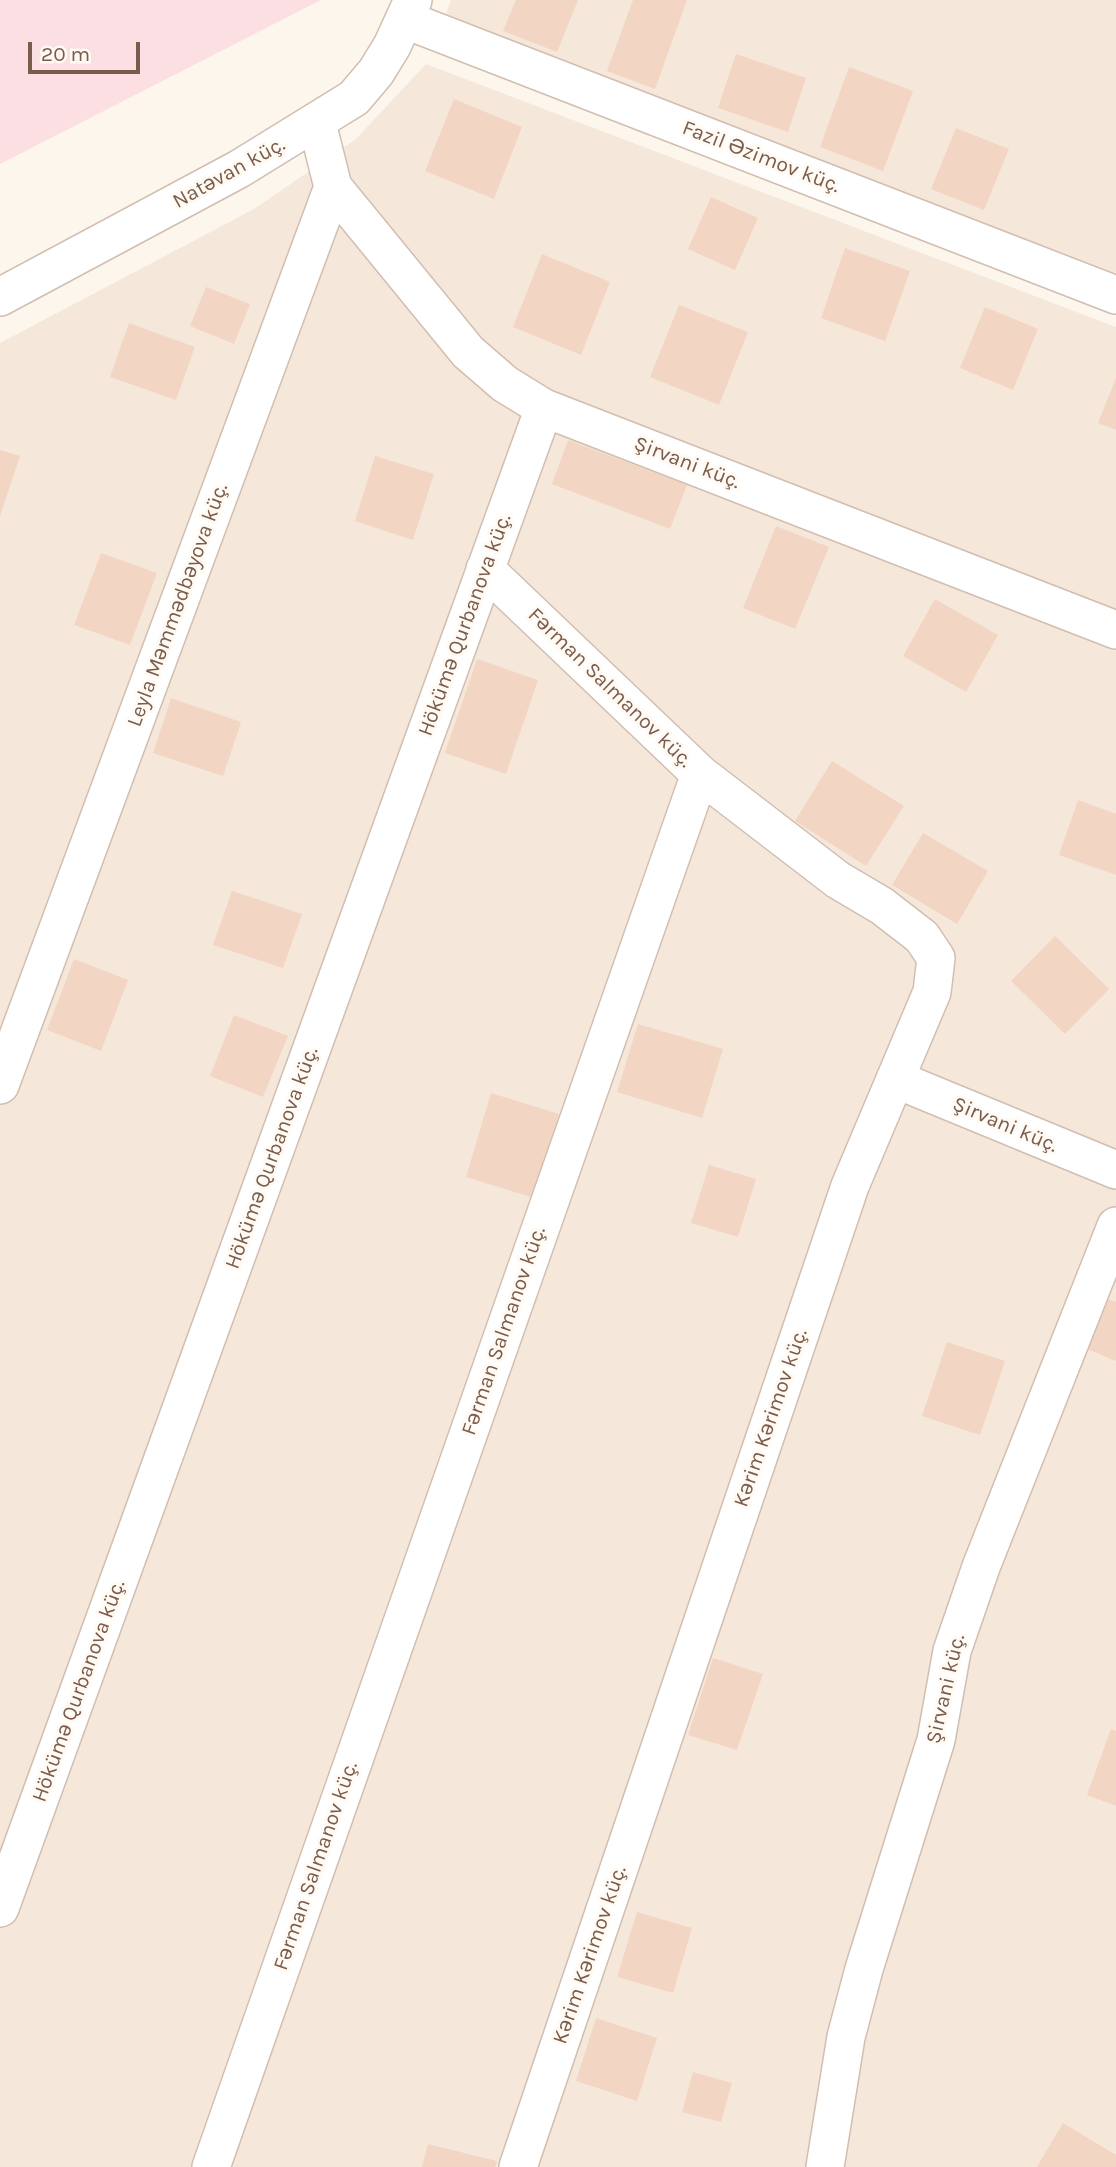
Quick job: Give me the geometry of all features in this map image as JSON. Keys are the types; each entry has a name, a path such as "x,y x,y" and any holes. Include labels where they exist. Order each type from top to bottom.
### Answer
{"street":[{"name":"Natəvan küç.","path":"0,297 239,169 354,98 376,72 409,10"},
{"name":"Fazil Əzimov küç.","path":"409,10 1116,295"},
{"path":"317,123 333,187"},
{"name":"Şirvani küç.","path":"333,187 468,352 505,384 544,408 1116,630"},
{"name":"Leyla Məmmədbəyova küç.","path":"0,1086 333,187"},
{"name":"Hökümə Qurbanova küç.","path":"0,1908 544,408"},
{"name":"Fərman Salmanov küç.","path":"211,2167 700,774 485,569"},
{"name":"Kərim Kərimov küç.","path":"518,2167 845,1200 932,992 936,958 922,937 882,906 838,880 700,774"},
{"name":"Şirvani küç.","path":"895,1079 1116,1170"},
{"name":"Şirvani küç.","path":"825,2167 846,2037 864,1969 936,1740 952,1651 981,1567 1116,1226"}],"shaded area":[{"path":"0,0 321,0 0,164"},
{"path":"451,0 1116,0 1116,273 445,17"},
{"path":"426,64 1116,327 1116,2167 0,2167 0,343 254,209 356,139"}],"building":[{"path":"516,0 578,0 557,52 503,31"},
{"path":"633,0 687,0 655,89 607,71"},
{"path":"736,54 806,78 788,132 718,108"},
{"path":"849,67 913,91 883,171 820,147"},
{"path":"454,99 522,127 494,199 425,171"},
{"path":"956,128 1009,149 984,210 931,189"},
{"path":"711,197 758,218 735,270 688,249"},
{"path":"845,248 910,271 885,341 821,318"},
{"path":"542,254 610,282 581,355 513,327"},
{"path":"206,287 250,304 234,344 190,326"},
{"path":"679,305 748,332 719,405 650,377"},
{"path":"985,307 1038,329 1013,390 960,368"},
{"path":"129,323 195,347 176,400 110,377"},
{"path":"1116,378 1116,430 1098,423"},
{"path":"568,440 687,485 670,529 552,484"},
{"path":"0,450 20,456 0,516"},
{"path":"375,456 434,474 413,540 355,521"},
{"path":"776,526 829,547 795,629 743,608"},
{"path":"101,553 157,573 130,645 74,625"},
{"path":"935,599 998,635 966,692 903,656"},
{"path":"477,659 538,680 506,774 445,753"},
{"path":"171,698 241,722 223,776 153,753"},
{"path":"832,761 904,806 866,866 795,821"},
{"path":"1078,800 1116,814 1116,875 1059,855"},
{"path":"923,833 988,871 957,924 892,885"},
{"path":"232,891 302,914 283,968 213,945"},
{"path":"1055,936 1109,989 1065,1034 1011,981"},
{"path":"74,959 128,980 101,1051 47,1030"},
{"path":"234,1015 288,1036 263,1097 210,1076"},
{"path":"638,1024 723,1049 702,1118 617,1092"},
{"path":"491,1093 559,1114 534,1198 466,1177"},
{"path":"709,1165 756,1179 738,1237 691,1223"},
{"path":"1107,1299 1116,1302 1116,1361 1087,1349"},
{"path":"947,1342 1005,1361 980,1435 922,1416"},
{"path":"713,1658 763,1674 737,1750 688,1735"},
{"path":"1111,1729 1116,1731 1116,1806 1087,1795"},
{"path":"637,1912 692,1928 673,1993 617,1977"},
{"path":"596,2018 657,2038 637,2101 576,2081"},
{"path":"693,2072 732,2083 721,2122 682,2112"},
{"path":"1063,2123 1116,2155 1116,2167 1037,2167"},
{"path":"428,2144 497,2161 495,2167 422,2167"}]}
